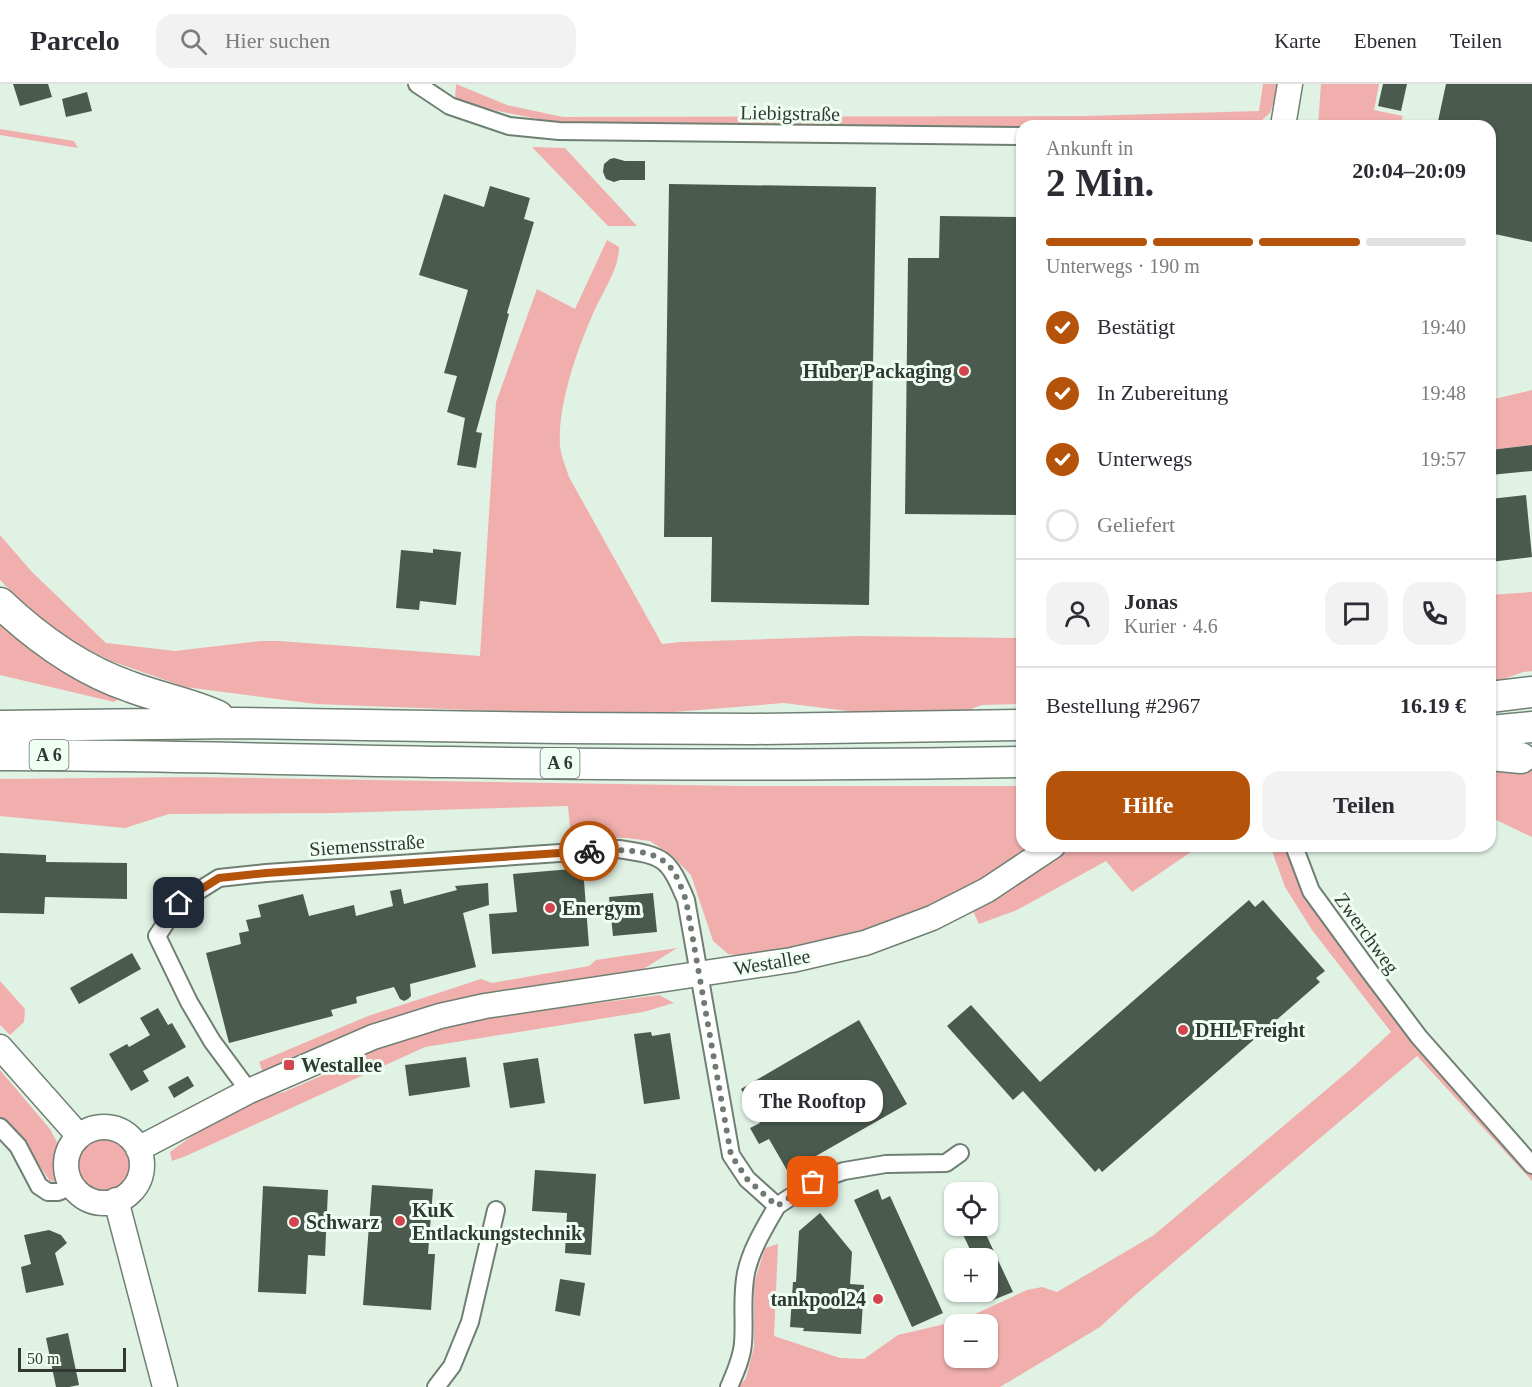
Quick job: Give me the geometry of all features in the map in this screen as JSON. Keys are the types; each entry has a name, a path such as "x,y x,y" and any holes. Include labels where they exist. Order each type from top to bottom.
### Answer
{"highway":[{"path":"0,603 22,624 79,664 107,678 199,707 233,723"},
{"path":"1496,696 1532,693"},
{"name":"A 6","path":"0,726 233,723 754,729 1016,725"},
{"path":"1496,730 1532,727"},
{"name":"A 6","path":"0,755 750,765 1016,762"},
{"path":"1496,756 1521,758"}],"main road":[{"path":"1284,120 1290,84"},
{"name":"Westallee","path":"138,1149 249,1091 373,1037 440,1016 485,1006 792,960 865,944 932,918 987,890 1044,852"},
{"path":"0,1047 79,1136"},
{"path":"111,1128 124,1133 138,1149 141,1166 137,1182 128,1194 106,1203 96,1202 82,1196 72,1186 67,1173 66,1160 70,1147 79,1136 91,1129 111,1128"},
{"path":"116,1200 165,1387"}],"street":[{"name":"Liebigstraße","path":"417,84 450,106 509,126 559,131 1016,136"},
{"name":"Siemensstraße","path":"249,1091 212,1041 189,1002 157,936 179,903 219,878 619,849 648,854 666,862 676,876 686,900 731,1155 747,1179 777,1206"},
{"name":"Zwerchweg","path":"1296,852 1311,891 1419,1037 1532,1165"},
{"path":"0,1127 18,1146 39,1186 48,1192 58,1192 72,1186"},
{"path":"729,1387 738,1367 743,1344 742,1310 746,1273 758,1240 777,1206 813,1182 844,1171 886,1164 946,1164 960,1153"},
{"path":"436,1387 452,1366 470,1322 496,1210"}],"shaded area":[{"path":"456,84 507,105 563,117 1083,116 1259,111 1263,84 1280,84 1270,113 1262,120 1016,120 1016,129 563,124 455,100"},
{"path":"1321,84 1379,84 1374,110 1403,116 1402,120 1318,120"},
{"path":"0,129 74,141 78,148 0,135"},
{"path":"532,147 565,148 637,226 608,226"},
{"path":"607,240 619,247 617,263 589,322 570,375 562,412 560,446 569,477 662,644 857,636 1016,638 1016,704 982,705 935,722 784,703 625,716 316,704 185,687 111,661 67,639 30,610 0,580 0,535 32,572 106,643 175,651 279,641 480,656 496,402 537,289 575,309"},
{"path":"1532,390 1532,445 1496,449 1496,399"},
{"path":"1532,592 1532,671 1496,682 1496,595"},
{"path":"0,621 124,695 114,702 0,675"},
{"path":"1523,767 1532,770 1532,837 1496,820 1496,768"},
{"path":"191,777 741,786 1016,786 1016,852 1023,852 992,874 954,895 903,916 856,932 743,956 728,954 713,941 691,875 671,855 650,841 627,838 571,837 568,806 336,813 169,814 125,828 0,816 0,779"},
{"path":"1044,852 1191,852 1132,892 1106,861 1017,910 979,924 968,900"},
{"path":"1272,852 1296,852 1311,891 1532,1165 1532,1181 1417,1056 1100,1327 1000,1387 739,1387 746,1378 754,1347 754,1284 765,1248 778,1244 774,1336 840,1358 864,1359 898,1335 944,1324 944,1368 998,1368 998,1314 975,1314 1027,1290 1042,1287 1057,1292 1154,1235 1352,1068 1391,1032 1312,930 1285,887"},
{"path":"677,948 642,970 512,992 264,1075 259,1062 368,1016 481,979 492,983 589,966 596,960"},
{"path":"0,981 25,1009 24,1022 10,1035 0,1025"},
{"path":"659,995 674,1003 643,1012 425,1047 172,1161 170,1152 192,1136 254,1100 284,1092 342,1067 362,1051 428,1029 484,1018"},
{"path":"0,1070 50,1129 59,1146 60,1177 56,1182 50,1181 21,1141 0,1119"},
{"path":"104,1127 118,1130 131,1138 139,1151 142,1165 139,1179 131,1192 118,1200 104,1203 90,1200 77,1192 69,1179 66,1165 69,1151 77,1138 90,1130"}],"building":[{"path":"13,84 48,84 52,97 20,106"},
{"path":"1383,84 1407,84 1401,111 1378,106"},
{"path":"1446,84 1532,84 1532,242 1496,234 1496,120 1438,120"},
{"path":"87,92 92,111 66,117 62,99"},
{"path":"614,158 625,161 645,161 645,180 614,182 606,179 603,172 604,164"},
{"path":"669,184 876,187 869,605 711,602 712,537 664,537"},
{"path":"490,186 530,198 524,219 534,222 476,432 482,433 476,468 457,465 465,418 447,412 457,376 444,373 468,290 419,275 444,194 484,207"},
{"name":"Huber Packaging","path":"940,216 1016,217 1016,515 905,514 908,258 939,258"},
{"path":"1532,445 1532,471 1496,474 1496,449"},
{"path":"1526,495 1532,557 1496,561 1496,498"},
{"path":"433,549 461,552 456,605 420,601 419,610 396,608 401,550 433,553"},
{"path":"0,853 46,855 46,862 127,863 127,899 45,897 44,914 0,913"},
{"path":"583,868 589,946 492,954 489,914 517,912 513,874"},
{"path":"488,883 489,905 463,913 476,967 410,984 411,996 404,1001 400,999 394,987 356,997 357,1003 331,1010 333,1016 229,1043 206,953 241,944 239,933 249,931 246,920 261,917 258,905 303,894 309,916 354,905 356,916 393,906 390,891 401,889 404,904 457,890 455,886"},
{"path":"653,893 657,932 613,936 609,897"},
{"name":"DHL Freight","path":"1249,900 1255,907 1263,900 1325,971 1316,978 1320,982 1102,1172 1099,1168 1095,1172 1023,1091 1013,1100 947,1026 971,1005 1040,1082"},
{"path":"132,953 141,969 79,1004 70,988"},
{"path":"158,1008 168,1025 172,1023 186,1047 143,1071 149,1081 131,1091 109,1054 127,1044 129,1047 150,1035 140,1018"},
{"path":"859,1020 907,1104 788,1172 769,1139 759,1144 750,1128 760,1123 741,1089"},
{"path":"651,1032 652,1036 670,1033 680,1099 644,1104 634,1034"},
{"path":"466,1057 470,1087 409,1096 405,1065"},
{"path":"538,1058 545,1103 510,1108 503,1063"},
{"path":"188,1076 194,1086 174,1098 168,1087"},
{"path":"535,1170 596,1174 591,1255 565,1253 567,1213 532,1211"},
{"name":"KuK Entlackungstechnik","path":"372,1185 433,1189 428,1254 435,1254 431,1310 363,1305"},
{"name":"Schwarz","path":"263,1186 328,1190 325,1256 308,1255 306,1294 258,1292"},
{"path":"878,1189 882,1200 890,1196 943,1313 912,1327 854,1200"},
{"path":"820,1213 852,1252 850,1284 864,1285 861,1334 803,1331 804,1328 790,1327 799,1231"},
{"path":"49,1230 61,1235 67,1243 55,1253 64,1285 26,1293 21,1267 31,1264 24,1235"},
{"path":"964,1236 987,1236 992,1248 969,1248"},
{"path":"998,1260 1013,1292 998,1298"},
{"path":"560,1279 585,1283 580,1316 555,1311"},
{"path":"68,1333 79,1385 56,1387 46,1338"}],"way so far":[{"path":"589,851 619,849 648,854 666,862 676,876 686,900 731,1155 747,1179 777,1206 813,1182"}],"place":[{"name":"Huber Packaging","path":"964,371"},
{"name":"Energym","path":"550,908"},
{"name":"DHL Freight","path":"1183,1030"},
{"name":"Westallee","path":"289,1065"},
{"name":"The Rooftop","path":"813,1182"},
{"name":"KuK Entlackungstechnik","path":"400,1221"},
{"name":"Schwarz","path":"294,1222"},
{"name":"tankpool24","path":"878,1299"}],"route":[{"path":"179,903 219,878 589,851"}]}
